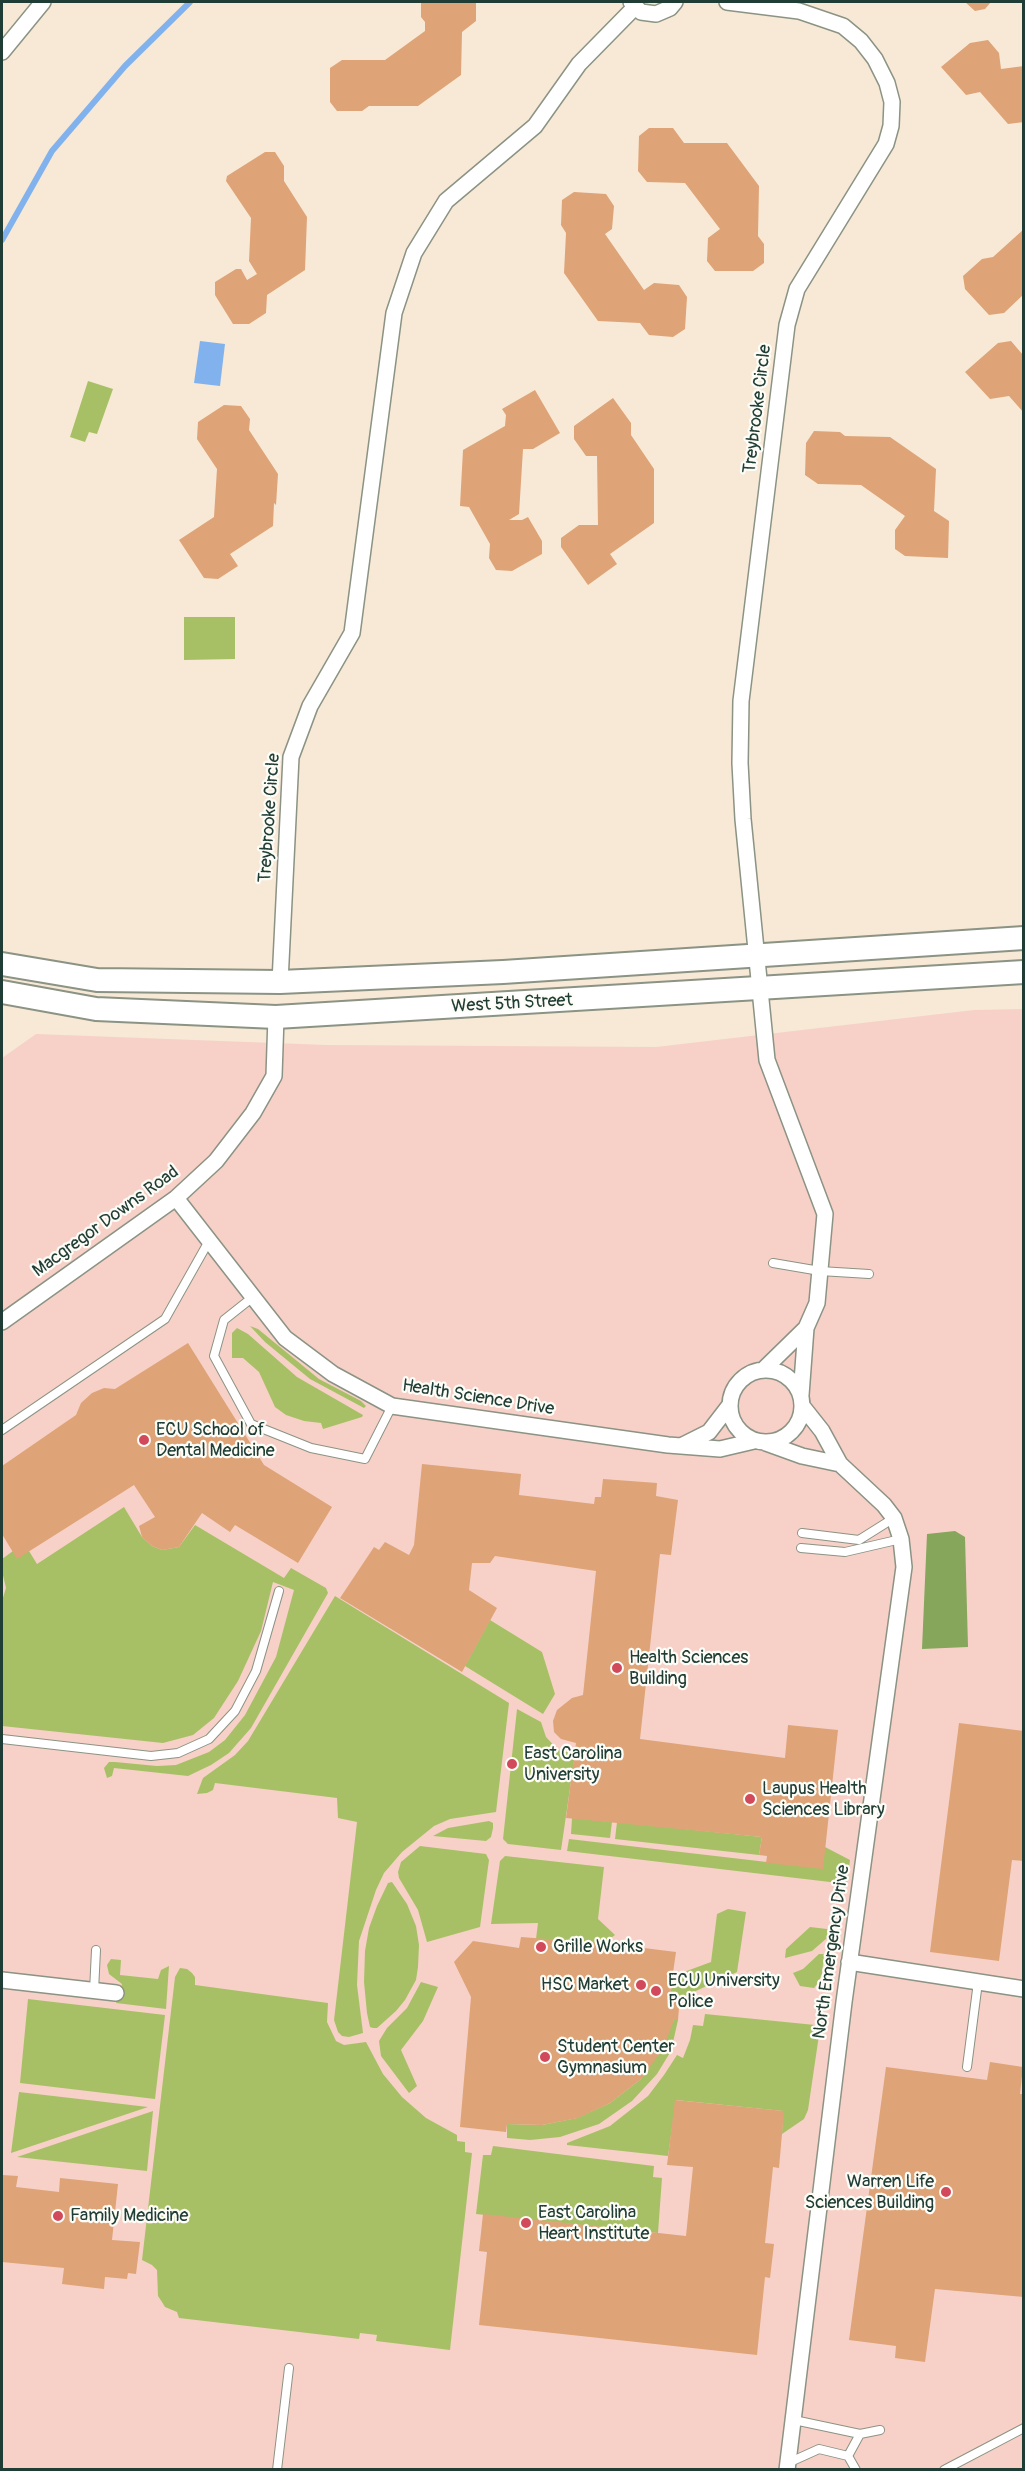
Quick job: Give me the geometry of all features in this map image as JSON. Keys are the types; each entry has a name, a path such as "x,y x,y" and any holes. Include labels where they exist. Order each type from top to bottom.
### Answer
{"main road":[{"name":"West 5th Street","path":"2,964 97,980 280,982 756,957 1023,938"},
{"name":"West 5th Street","path":"2,992 96,1008 276,1017 1023,972"}],"street":[{"path":"2,52 43,2"},
{"name":"Treybrooke Circle","path":"280,982 291,757 310,706 352,633 394,313 414,253 446,201 535,126 579,64 633,4 648,14 656,14 670,8 675,2"},
{"name":"Treybrooke Circle","path":"727,2 799,11 843,26 861,41 875,59 887,83 892,102 891,126 886,144 797,289 787,324 741,701 740,763 756,957"},
{"path":"756,957 767,1060 825,1214 817,1303 806,1328 801,1418 795,1428 777,1441 760,1442"},
{"name":"Macgregor Downs Road","path":"2,1322 176,1198 216,1161 253,1113 274,1076 276,1017"},
{"name":"Health Science Drive","path":"176,1198 285,1338 333,1374 392,1406 681,1446 720,1449 760,1442"},
{"path":"681,1446 709,1432 729,1406 736,1386 743,1378 763,1370 806,1328"},
{"name":"North Emergency Drive","path":"763,1370 775,1370 786,1375 795,1384 802,1401 840,1464 884,1504 894,1518 901,1539 904,1567 849,1962 788,2466"},
{"path":"729,1406 736,1428 760,1442 802,1456 840,1464"},
{"path":"849,1962 1023,1989"},
{"path":"2,1980 116,1993"}],"lane":[{"path":"2,1430 165,1319 209,1241"},
{"path":"773,1263 820,1271 869,1274"},
{"path":"253,1297 224,1320 214,1356 251,1424 311,1448 364,1459 392,1406"},
{"path":"802,1533 859,1540 894,1518"},
{"path":"801,1548 845,1552 901,1539"},
{"path":"2,1739 151,1756 177,1753 209,1739 235,1711 256,1671 279,1591"},
{"path":"94,1991 96,1950"},
{"path":"967,2067 978,1982"},
{"path":"277,2469 289,2368"},
{"path":"794,2420 860,2434 880,2430"},
{"path":"944,2469 1023,2428"},
{"path":"848,2456 860,2434"},
{"path":"788,2466 819,2449 848,2456 856,2469"}],"shaded area":[{"name":"East Carolina University","path":"1023,1009 1023,2469 2,2469 2,1058 36,1034 327,1045 656,1047 974,1010"}],"green space":[{"path":"88,381 113,389 97,434 89,432 85,442 70,437"},
{"path":"184,617 235,617 235,659 184,660"},
{"path":"250,1326 258,1329 319,1379 361,1401 366,1406 364,1408 310,1379 265,1342"},
{"path":"237,1328 248,1334 297,1377 363,1415 362,1417 323,1429 321,1423 304,1421 286,1415 275,1407 259,1372 243,1358 232,1358 232,1333"},
{"path":"124,1507 142,1537 152,1546 162,1550 179,1547 195,1525 284,1578 291,1568 326,1588 328,1593 251,1728 229,1753 188,1776 114,1768 112,1776 107,1778 104,1768 109,1762 157,1766 176,1765 209,1752 225,1740 245,1715 276,1657 294,1590 273,1582 261,1631 238,1681 214,1718 193,1735 163,1743 2,1726 2,1601 6,1588 2,1559 13,1551 29,1551 37,1564"},
{"path":"955,1531 965,1537 968,1647 922,1649 927,1534"},
{"path":"335,1596 509,1703 496,1812 450,1819 434,1826 402,1852 384,1873 359,1941 357,1985 363,2033 349,2037 342,2036 338,2032 334,2020 357,1822 338,1818 337,1798 215,1783 213,1790 197,1794 203,1778 235,1755 248,1741"},
{"path":"490,1620 542,1652 555,1694 543,1714 465,1666"},
{"path":"517,1709 541,1722 546,1737 558,1750 575,1754 561,1850 508,1844 503,1839"},
{"path":"572,1818 612,1822 610,1838 571,1834"},
{"path":"489,1821 493,1823 493,1828 491,1837 486,1841 433,1836 448,1828"},
{"path":"617,1822 762,1837 759,1855 615,1839"},
{"path":"569,1839 767,1862 825,1847 850,1860 847,1884 567,1851"},
{"path":"420,1846 486,1854 489,1860 480,1927 427,1942 418,1910 399,1878 398,1872 401,1862"},
{"path":"505,1856 604,1867 598,1919 615,1935 608,1940 607,1944 536,1939 538,1923 491,1924 500,1861"},
{"path":"392,1882 407,1904 416,1926 419,1945 418,1967 416,1980 405,2000 377,2028 373,2028 370,2027 367,2013 364,1982 365,1951 369,1928 377,1906 388,1883"},
{"path":"728,1909 746,1912 737,1972 685,1996 670,1994 673,1976 711,1962 717,1914"},
{"path":"810,1927 827,1929 827,1938 812,1951 785,1958 786,1949"},
{"path":"819,1954 824,1954 822,1974 818,1983 814,1988 800,1986 793,1973 803,1969"},
{"path":"111,1959 121,1960 120,1975 158,1979 161,1970 169,1966 166,2009 116,2003 122,1984 109,1974 107,1965"},
{"path":"180,1968 192,1973 195,1977 195,1985 328,2003 327,2022 336,2041 344,2045 366,2042 383,2074 402,2097 426,2118 457,2135 457,2141 465,2142 465,2152 472,2153 450,2350 376,2341 377,2335 360,2333 359,2339 179,2318 177,2312 165,2307 158,2296 157,2270 142,2260 175,1977"},
{"path":"421,1982 438,1987 423,2021 401,2050 417,2086 409,2093 381,2056 379,2041 387,2028 407,2008"},
{"path":"28,1999 165,2015 155,2099 20,2083"},
{"path":"705,2014 815,2025 814,2033 819,2035 808,2110 804,2119 782,2134 783,2111 676,2100 668,2156 567,2145 567,2143 610,2126 648,2096 677,2055 683,2058 693,2025 703,2026"},
{"path":"674,2020 678,2020 671,2051 657,2074 632,2101 599,2124 560,2137 530,2140 507,2138 507,2124 542,2125 577,2118 610,2103 641,2079"},
{"path":"19,2092 148,2107 11,2153"},
{"path":"153,2111 147,2171 17,2157"},
{"path":"493,2146 654,2166 653,2177 662,2178 658,2233 476,2214 483,2155 491,2155"}],"water":[{"path":"200,341 225,344 220,386 194,383"}],"building":[{"path":"421,2 476,3 476,21 462,32 461,75 418,106 369,106 362,111 337,111 330,102 330,68 342,60 385,60 425,31 425,22 421,17"},
{"path":"965,2 991,2 985,9 975,11"},
{"path":"988,40 999,53 1001,69 1024,66 1024,122 1008,124 980,92 966,95 941,67 970,43"},
{"path":"649,128 673,128 684,143 727,143 759,186 758,236 764,244 764,263 753,271 715,271 707,261 708,238 720,229 685,183 647,182 638,171 639,136"},
{"path":"265,152 275,152 284,166 284,181 307,217 305,270 267,295 266,313 249,324 233,324 215,295 215,282 236,269 241,269 247,280 257,274 249,261 251,218 226,181 227,176"},
{"path":"574,192 606,194 614,206 612,229 605,234 644,290 654,283 679,285 687,297 685,329 673,337 649,335 640,323 598,321 564,273 566,233 561,225 562,200"},
{"path":"1024,229 1024,294 1004,313 989,315 965,289 963,276 982,259 993,257"},
{"path":"1011,341 1023,355 1024,413 1009,396 990,399 965,372 998,343"},
{"path":"535,390 560,433 533,449 523,449 519,514 509,520 522,520 528,517 542,541 542,554 512,571 496,570 489,558 490,544 469,507 460,506 463,450 505,426 506,415 502,409"},
{"path":"613,398 631,423 631,435 654,469 654,523 610,554 617,564 588,585 561,547 561,538 579,525 598,525 597,456 586,456 574,439 574,426"},
{"path":"224,405 241,406 250,419 249,430 278,474 276,505 274,503 273,526 230,554 238,566 218,579 204,578 179,540 214,517 217,469 197,439 198,422"},
{"path":"814,431 840,432 845,436 890,437 936,469 934,511 949,521 948,558 905,556 895,549 895,530 905,516 861,485 818,484 805,475 806,443"},
{"name":"ECU School of Dental Medicine","path":"188,1343 264,1465 332,1507 298,1563 235,1525 230,1532 202,1513 179,1547 162,1550 152,1546 142,1537 139,1526 155,1517 134,1485 17,1559 2,1534 2,1466 76,1415 81,1403 92,1393 104,1388 115,1389"},
{"name":"Health Sciences Building","path":"422,1464 521,1474 519,1495 594,1504 595,1497 601,1497 603,1479 657,1483 656,1496 678,1500 671,1555 660,1554 640,1739 785,1758 788,1725 838,1730 823,1869 766,1863 767,1856 759,1855 762,1837 566,1818 576,1743 561,1739 554,1732 553,1721 557,1710 572,1698 583,1695 596,1571 495,1556 490,1563 472,1563 469,1590 497,1608 462,1672 340,1598 374,1547 379,1550 385,1542 409,1555 414,1545"},
{"path":"959,1723 1024,1731 1024,1861 1012,1860 999,1961 930,1952"},
{"path":"521,1937 676,1952 670,1994 680,1996 678,2020 674,2020 663,2049 641,2079 610,2103 578,2118 542,2125 507,2124 506,2132 460,2127 471,1997 454,1962 473,1941 519,1948"},
{"name":"Warren Life Sciences Building","path":"990,2062 1023,2067 1020,2094 1024,2094 1024,2297 935,2289 925,2362 895,2358 896,2346 849,2340 886,2067 987,2080"},
{"name":"East Carolina Heart Institute","path":"675,2100 784,2111 779,2168 773,2167 765,2243 774,2244 770,2278 765,2277 757,2355 479,2325 487,2252 479,2251 483,2214 686,2236 693,2167 667,2165"},
{"name":"Family Medicine","path":"2,2175 18,2176 16,2187 59,2192 60,2178 118,2184 112,2240 140,2242 136,2274 128,2273 127,2279 105,2277 104,2289 62,2284 64,2268 2,2262"}],"waterway":[{"path":"2,240 52,151 125,66 190,2"}],"place":[{"name":"ECU School of Dental Medicine","path":"144,1440"},
{"name":"Health Sciences Building","path":"617,1668"},
{"name":"East Carolina University","path":"512,1764"},
{"name":"Laupus Health Sciences Library","path":"750,1799"},
{"name":"Grille Works","path":"541,1947"},
{"name":"HSC Market","path":"641,1985"},
{"name":"ECU University Police","path":"656,1991"},
{"name":"Student Center Gymnasium","path":"545,2057"},
{"name":"Warren Life Sciences Building","path":"946,2192"},
{"name":"Family Medicine","path":"58,2216"},
{"name":"East Carolina Heart Institute","path":"526,2223"}]}
